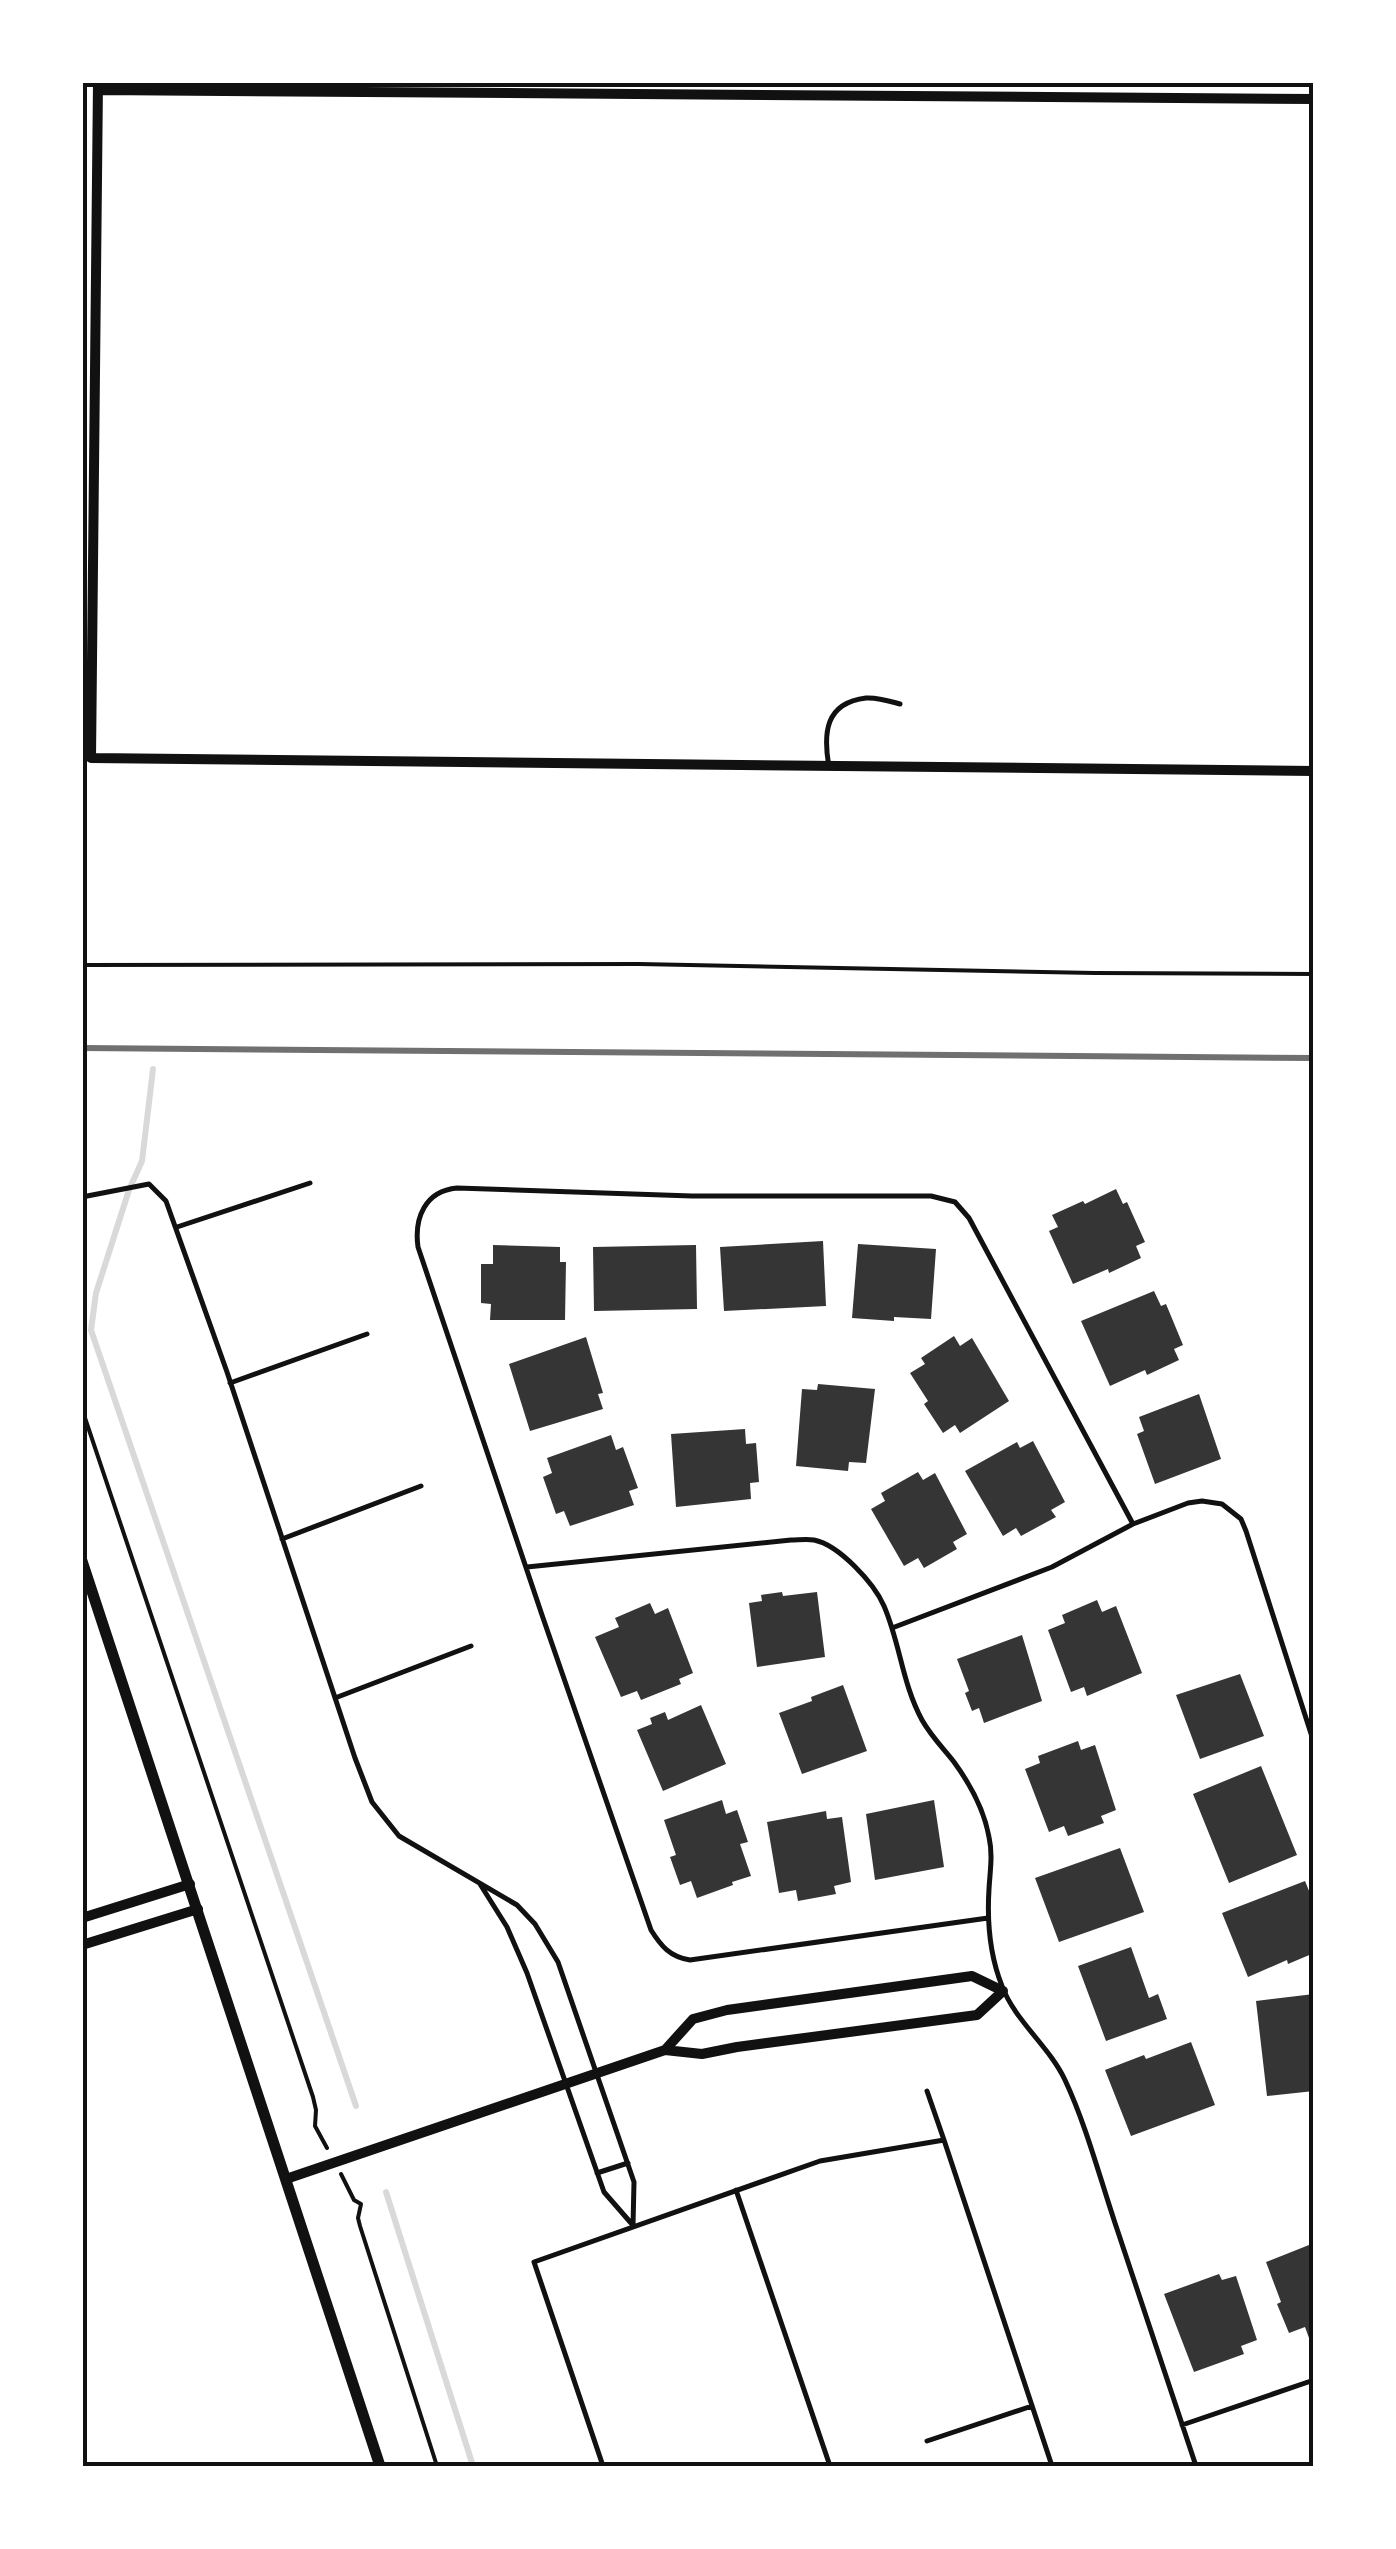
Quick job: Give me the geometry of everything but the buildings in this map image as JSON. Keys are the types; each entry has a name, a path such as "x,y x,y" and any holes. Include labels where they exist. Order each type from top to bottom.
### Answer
{"street":[{"path":"1314,99 98,86 90,758 1314,772"},
{"path":"82,1561 380,2466"},
{"path":"82,1918 190,1884"},
{"path":"82,1945 198,1909"},
{"path":"286,2179 665,2050 702,2054 977,2015 1003,1991 972,1976 727,2010 693,2019 665,2050"}],"lane":[{"path":"829,767 824,743 829,721 843,704 870,697 900,704"},
{"path":"177,1227 310,1183"},
{"path":"82,1196 150,1184 166,1201 372,1802 399,1836 517,1905 535,1924 558,1962 628,2163 634,2182 632,2226"},
{"path":"988,1918 690,1960 670,1954 659,1944 418,1247 418,1217 434,1196 447,1189 692,1196 930,1196 955,1202 969,1218 1133,1524"},
{"path":"230,1383 367,1334"},
{"path":"282,1539 421,1486"},
{"path":"892,1628 1052,1567 1133,1524 1188,1503 1202,1500 1222,1504 1241,1519 1314,1743"},
{"path":"526,1567 817,1540 854,1565 869,1584 882,1602 892,1628 914,1705 937,1744 966,1779 985,1819 992,1860 988,1918 992,1954 1003,1991 1064,2079 1196,2466"},
{"path":"335,1698 471,1646"},
{"path":"478,1882 507,1927 526,1973 604,2192 632,2226"},
{"path":"927,2090 1052,2466"},
{"path":"603,2466 534,2262 820,2162 944,2140"},
{"path":"597,2174 628,2163"},
{"path":"736,2190 830,2466"},
{"path":"1182,2425 1314,2380"},
{"path":"927,2441 1032,2406"}],"path":[{"path":"82,965 620,964 1314,974"},
{"path":"82,1409 307,2081 316,2110 315,2126"},
{"path":"354,2200 361,2204 360,2226 437,2466"}],"waterway":[{"path":"153,1069 142,1161 96,1293 91,1330 356,2106"},
{"path":"386,2192 473,2466"}],"railway":[{"path":"82,1048 1314,1058"}]}
